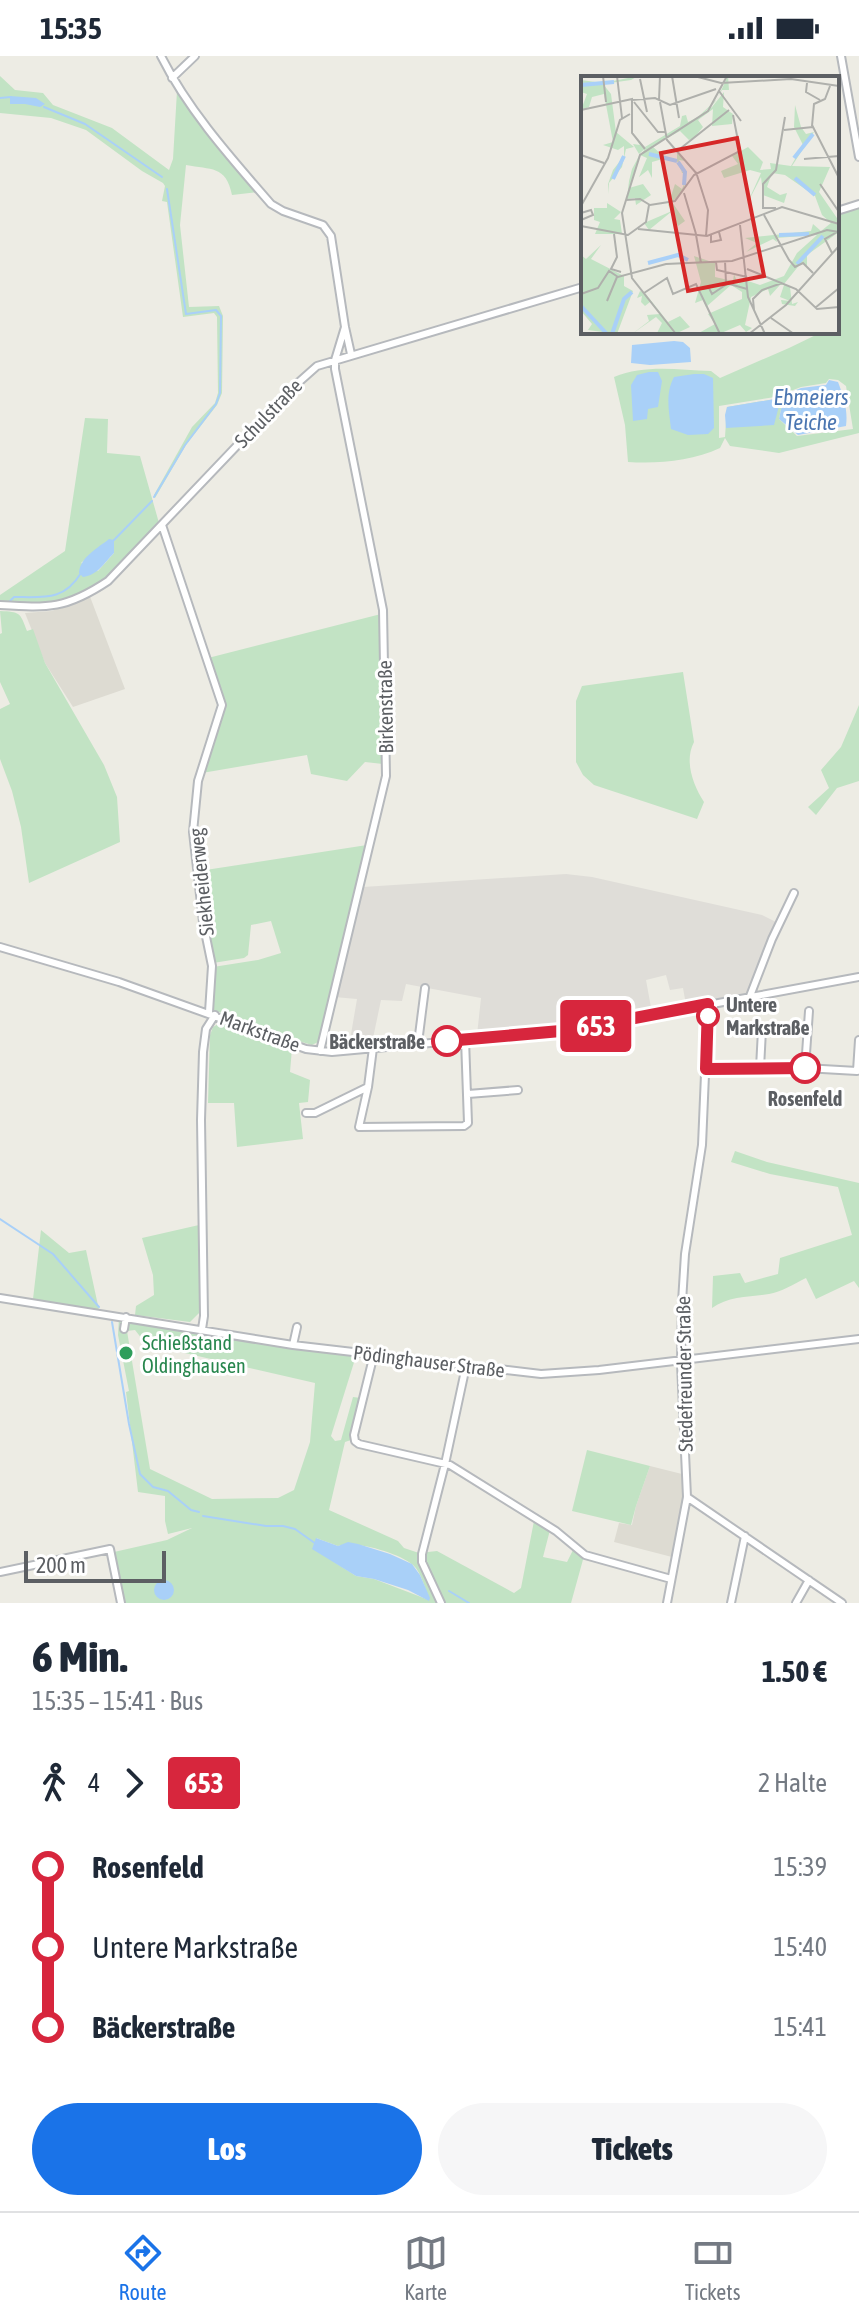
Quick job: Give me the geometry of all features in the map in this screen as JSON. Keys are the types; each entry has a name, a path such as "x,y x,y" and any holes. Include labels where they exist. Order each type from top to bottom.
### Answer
{"street":[{"path":"161,56 196,112 271,204 327,228 331,236 351,354"},
{"path":"172,78 195,56"},
{"path":"841,56 859,157"},
{"path":"839,210 859,204"},
{"name":"Schulstraße","path":"0,605 51,607 81,597 108,581 308,371 317,366 581,288"},
{"path":"335,360 345,327"},
{"name":"Birkenstraße","path":"320,1051 386,776 383,610 335,360"},
{"name":"Siekheiderweg","path":"162,525 222,705 199,777 193,832 203,922 212,966 212,1013 203,1052 201,1120 202,1329"},
{"path":"750,996 794,893"},
{"name":"Markstraße","path":"0,947 119,982 306,1049 320,1051 572,1030 859,977"},
{"path":"418,1043 425,988"},
{"name":"Stedefreunder Straße","path":"667,1603 687,1497 681,1360 685,1254 702,1145 708,1004"},
{"path":"805,1068 809,1011"},
{"path":"760,1068 762,1030"},
{"path":"373,1048 368,1087 358,1125 361,1128 464,1126 468,1124 465,1039"},
{"path":"706,1069 858,1071 859,1040"},
{"path":"306,1113 315,1113 368,1087"},
{"path":"468,1094 518,1090"},
{"name":"Pödinghauser Straße","path":"0,1298 293,1345 559,1374 859,1339"},
{"path":"124,1329 126,1317"},
{"path":"293,1345 297,1327"},
{"path":"374,1354 355,1441 368,1447 445,1464 556,1531 585,1555 671,1579"},
{"path":"441,1603 422,1562 422,1554 466,1366"},
{"path":"687,1497 842,1603"},
{"path":"731,1603 745,1536"},
{"path":"0,1572 110,1549 121,1603"},
{"path":"796,1603 809,1580"}],"shaded area":[{"path":"89,594 125,689 73,707 45,663 25,613 52,611"},
{"path":"566,874 762,915 778,923 751,990 686,1005 683,988 670,990 666,975 646,980 652,1013 587,1026 477,1035 481,998 406,984 402,1001 381,1000 372,1043 349,1046 357,999 334,997 363,887"},
{"path":"650,1466 682,1474 684,1494 672,1557 614,1542 619,1523 632,1525"}],"green space":[{"path":"0,76 15,90 43,93 53,105 112,128 169,170 173,159 177,91 258,192 232,195 226,178 221,174 186,165 180,225 189,307 219,306 223,316 222,393 155,498 192,427 215,403 218,393 217,317 214,313 183,317 167,202 162,201 163,183 86,130 51,118 0,113"},
{"path":"859,206 859,433 779,453 730,446 725,438 720,448 686,459 628,462 625,425 614,377 638,370 662,369 711,371 720,378 818,334 839,334 839,212","holes":["829,379 838,380 846,386 853,429 797,436 779,419 784,395 775,399 727,407 725,437 719,438 719,406 775,397 801,387 826,383"]},
{"path":"85,418 108,419 107,453 140,456 159,523 114,572 87,591 49,603 0,603 0,595 65,551","holes":["102,545 114,553 98,571 81,563"]},
{"path":"0,611 18,614 27,631 33,629 45,663 104,765 117,797 120,842 29,883 21,827 0,759 0,709 10,704 0,682"},
{"path":"381,614 383,764 365,762 347,781 311,774 307,755 202,773 224,708 208,658"},
{"path":"683,672 694,742 690,757 691,773 704,802 697,819 594,785 583,775 576,762 576,701 582,686"},
{"path":"859,705 859,781 837,788 816,815 808,807 829,788 821,770 841,747"},
{"path":"367,845 318,1042 312,1045 292,1039 211,1009 213,967 281,953 271,921 251,925 248,955 244,958 213,963 199,871"},
{"path":"220,1023 292,1048 290,1072 310,1080 308,1102 299,1103 303,1139 237,1147 234,1103 208,1103 210,1035 213,1027"},
{"path":"735,1151 767,1162 859,1183 859,1288 854,1281 816,1299 806,1278 774,1293 732,1299 712,1308 713,1276 740,1273 745,1283 778,1274 780,1258 852,1235 838,1187 770,1174 731,1162"},
{"path":"199,1225 201,1311 190,1322 135,1315 136,1306 154,1295 153,1275 142,1238"},
{"path":"41,1230 69,1253 86,1250 99,1310 33,1299"},
{"path":"119,1318 356,1356 331,1436 335,1441 341,1440 353,1397 361,1398 351,1440 345,1442 329,1510 398,1541 404,1548 419,1553 437,1551 514,1593 521,1588 534,1521 550,1530 543,1557 567,1562 574,1548 584,1556 571,1603 124,1603 114,1552 167,1540 192,1528 168,1534 165,1496 138,1492 126,1392 129,1391 118,1335","holes":["135,1330 146,1344 315,1383 310,1442 294,1490 278,1498 212,1499 150,1469 127,1331","316,1538 338,1546 377,1549 406,1560 418,1572 429,1600 374,1579 356,1576 328,1558"]},
{"path":"587,1450 650,1466 631,1525 572,1511"}],"water":[{"path":"10,96 36,98 45,104 40,107 10,104"},
{"path":"683,342 690,348 691,362 631,363 632,345"},
{"path":"658,372 662,381 658,407 648,409 647,419 633,421 631,385 637,375"},
{"path":"694,374 713,378 714,428 708,434 688,435 671,429 668,402 671,383 674,377"},
{"name":"Ebmeiers Teiche","path":"829,380 838,382 845,404 846,426 798,435 779,419 784,395 801,388 826,385"},
{"path":"775,399 780,402 774,425 726,428 727,407"},
{"path":"109,539 114,540 114,553 97,571 83,577 79,573 83,562"},
{"path":"316,1538 338,1546 348,1542 358,1544 412,1564 420,1575 429,1601 408,1590 356,1576 312,1549"},
{"path":"160,1580 168,1580 174,1590 168,1600 160,1600 154,1594 154,1586"}],"waterway":[{"path":"0,98 11,97"},
{"path":"44,107 85,124 162,177"},
{"path":"154,497 185,445 216,404 220,393 221,316 216,310 186,314 167,189"},
{"path":"114,540 152,501"},
{"path":"9,602 14,597 44,597 60,593 68,589 81,573"},
{"path":"0,1219 53,1254 99,1307"},
{"path":"112,1322 140,1474 153,1487 168,1491 191,1510 199,1512"},
{"path":"203,1516 283,1526 295,1529 316,1544"},
{"path":"449,1591 469,1603"}],"bus line":[{"name":"653","path":"447,1041 572,1030 708,1004 706,1069 805,1068"}],"place":[{"name":"Untere Markstraße","path":"708,1016"},
{"name":"Bäckerstraße","path":"447,1041"},
{"name":"Rosenfeld","path":"805,1068"},
{"name":"Schießstand Oldinghausen","path":"126,1353"}]}
